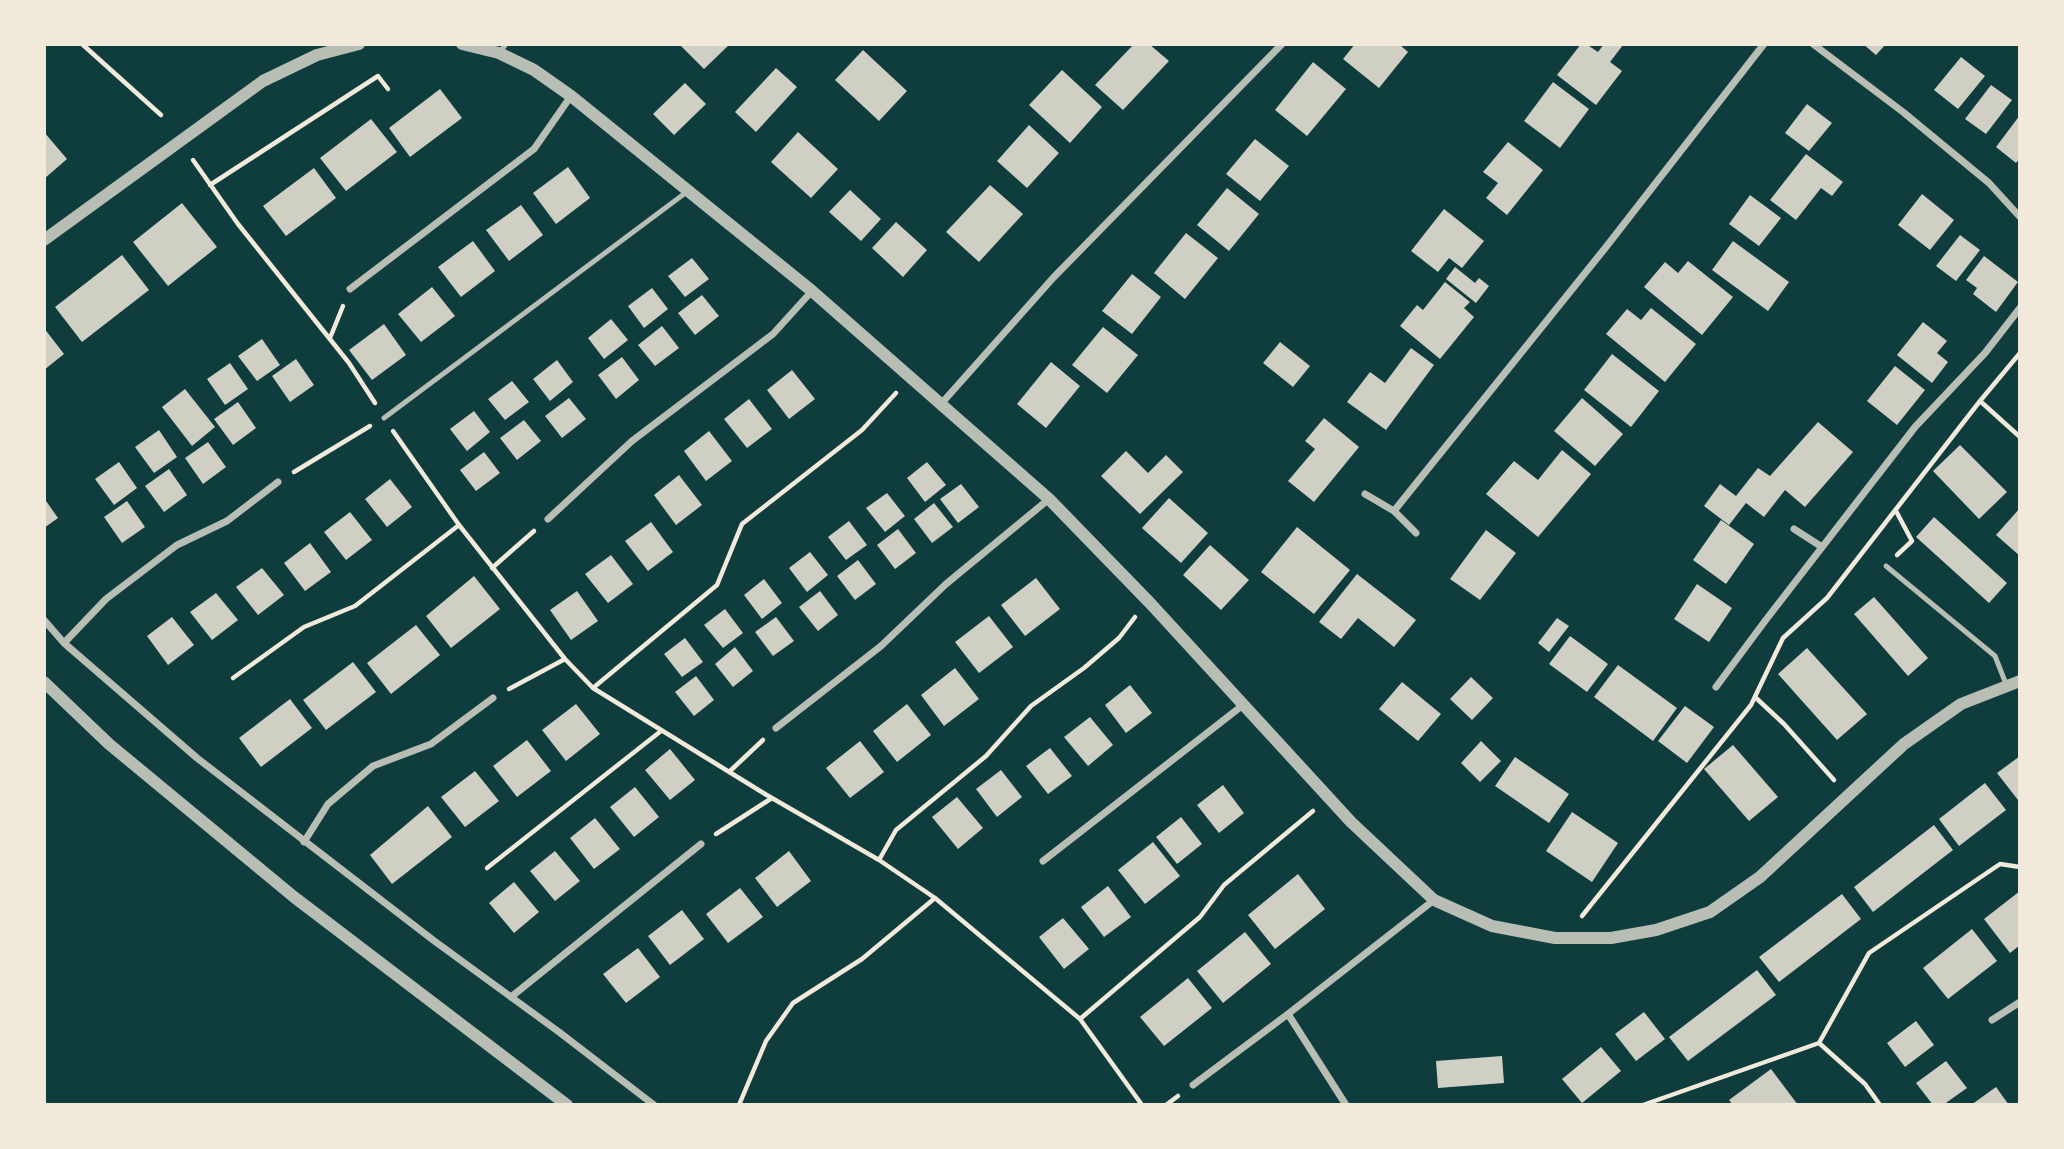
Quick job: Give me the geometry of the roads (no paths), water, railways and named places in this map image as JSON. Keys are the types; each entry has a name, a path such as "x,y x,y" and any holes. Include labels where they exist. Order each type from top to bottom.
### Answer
{"street":[{"path":"44,240 264,81 317,55 359,44"},
{"path":"462,44 502,48 571,96 812,291 1049,499 1150,603 1351,822 1434,900 1492,926 1566,938 1611,938 1656,930 1710,912 1760,877 1904,744 1961,704 2020,681"},
{"path":"940,405 1053,278 1282,44"},
{"path":"1394,511 1606,247 1764,44"},
{"path":"1813,44 1903,112 1989,183 2020,217"},
{"path":"350,289 534,149 571,96"},
{"path":"548,519 632,440 773,334 812,291"},
{"path":"1716,687 1915,427 1985,353 2020,308"},
{"path":"64,643 106,599 177,545 227,521 278,482"},
{"path":"1365,494 1394,511 1416,533"},
{"path":"776,728 881,646 946,584 1049,499"},
{"path":"1794,529 1822,547"},
{"path":"44,620 64,643 197,758 304,842 654,1105"},
{"path":"44,682 109,744 294,897 567,1105"},
{"path":"304,842 328,804 373,766 431,744 493,698"},
{"path":"1043,860 1243,705"},
{"path":"511,997 701,844"},
{"path":"1193,1085 1289,1014 1434,900"},
{"path":"1992,1020 2020,1002"},
{"path":"1289,1014 1346,1105"}],"lane":[{"path":"384,418 688,191"},
{"path":"1886,566 1995,656 2006,685"}]}
